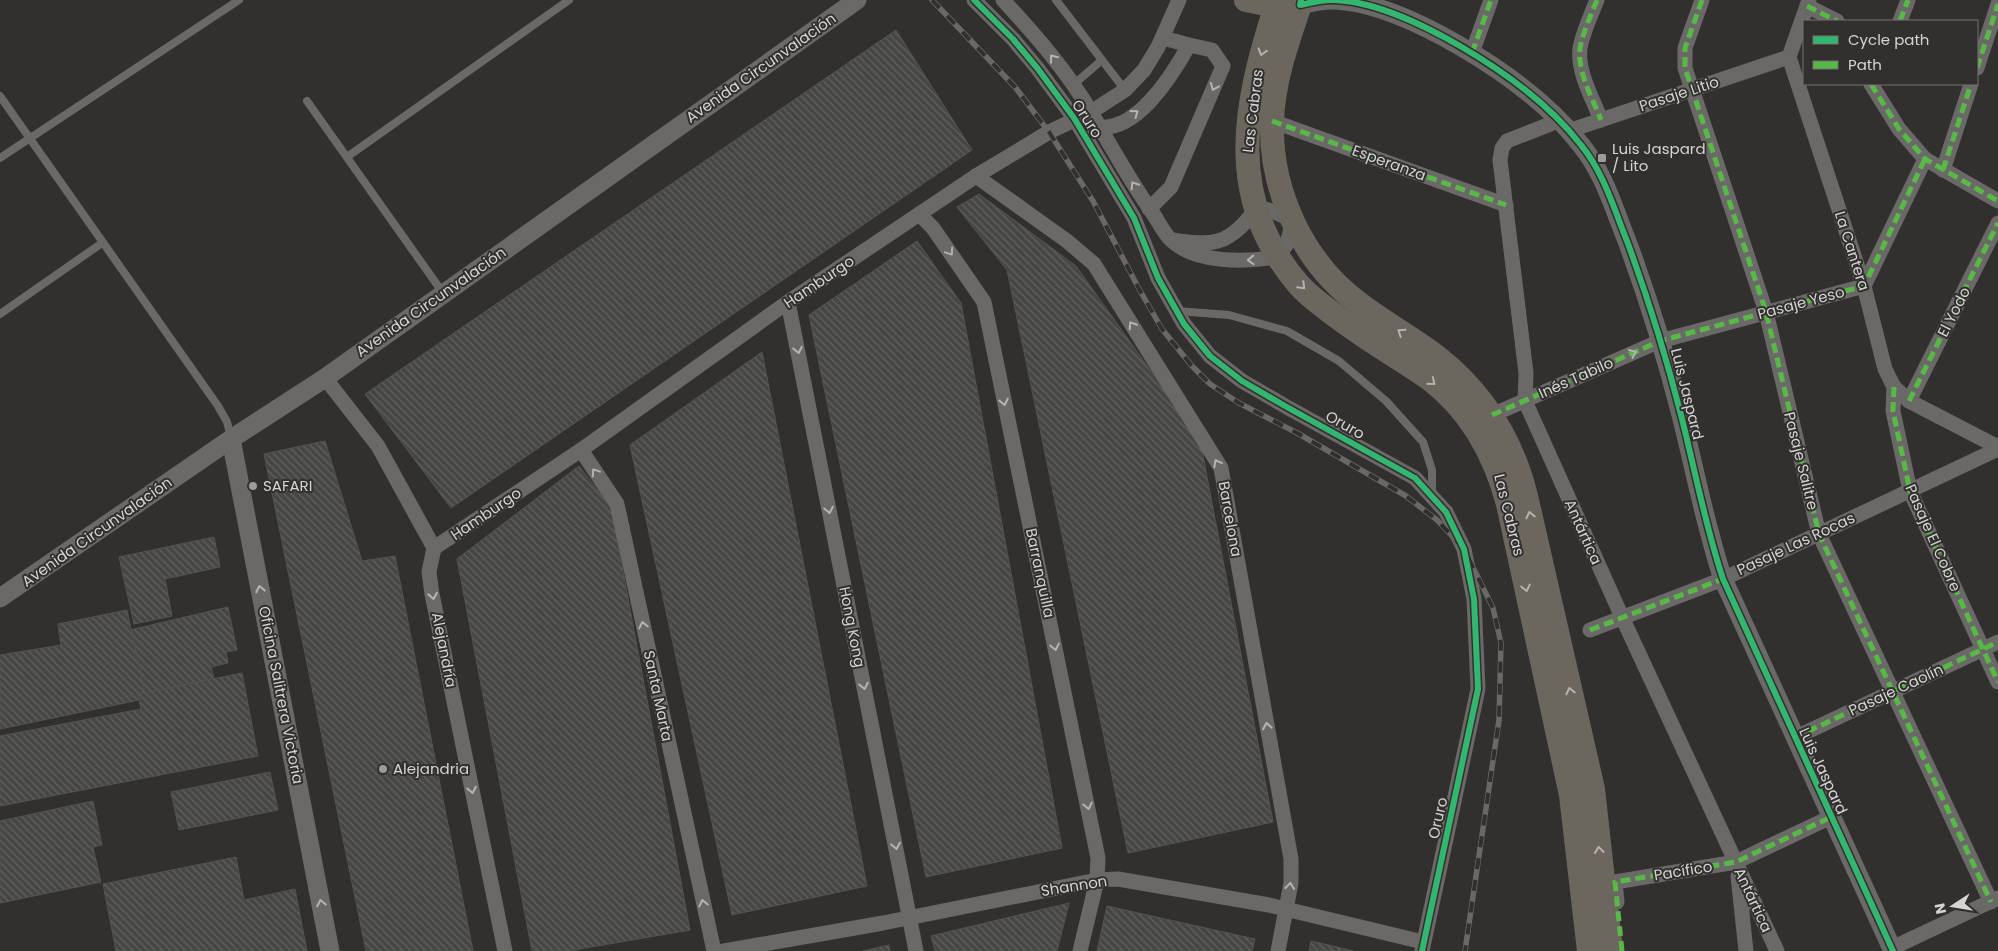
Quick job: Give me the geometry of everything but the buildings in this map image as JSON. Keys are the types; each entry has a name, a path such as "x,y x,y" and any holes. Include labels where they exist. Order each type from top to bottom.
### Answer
{"main road":[{"name":"Luis Jaspard","path":"1246,0 1289,3"},
{"name":"Las Cabras","path":"1289,3 1272,121 1276,169 1293,221 1315,259 1344,291 1450,368 1470,388 1492,415 1510,447 1520,475 1593,789 1611,951"},
{"name":"Las Cabras","path":"1289,3 1257,71 1246,146 1254,209 1277,257 1300,287 1360,334 1417,370 1448,395 1474,425 1494,462 1508,504 1571,795 1590,951"}],"street":[{"name":"Avenida Circunvalación","path":"0,598 231,439 325,378 857,0"},
{"name":"Oruro","path":"974,0 1038,70 1074,118 1134,218 1158,278 1177,311 1210,356 1242,381 1415,478 1446,512 1464,549 1474,599 1478,689 1422,946"},
{"name":"Oruro","path":"1003,0 1041,43 1073,85 1149,209 1172,240"},
{"name":"Hamburgo","path":"434,548 581,450 788,302 976,176 1074,118 1091,112 1125,90 1144,70 1163,38 1179,0"},
{"path":"1472,53 1491,0"},
{"path":"1597,0 1582,41 1580,57 1583,72 1601,120"},
{"name":"Pasaje Salitre","path":"1702,0 1686,48 1685,68 1766,312 1819,534 1892,692 1994,900"},
{"path":"1900,20 1908,0"},
{"name":"Luis Jaspard","path":"1289,3 1340,1 1383,5 1429,28 1472,53 1516,84 1563,126 1582,146 1604,182 1632,256 1660,341 1679,407 1706,526 1723,579 1892,950"},
{"path":"1789,57 1808,3 1835,20"},
{"path":"1978,65 1998,4"},
{"path":"1149,209 1171,187 1223,66 1212,50 1163,38"},
{"path":"1074,118 1100,128 1124,121 1147,104 1169,80 1189,45"},
{"name":"Pasaje Litio","path":"1563,126 1601,120 1789,57"},
{"name":"La Cantera","path":"1789,57 1864,286 1885,369 1894,387 1909,401 1998,448"},
{"path":"1942,170 1971,85"},
{"path":"1874,86 1899,129 1925,159 1998,201"},
{"name":"Esperanza","path":"1272,121 1506,205"},
{"name":"Antártica","path":"1563,126 1507,141 1502,148 1500,160 1526,372 1525,401 1622,618 1777,951"},
{"name":"Pasaje Yeso","path":"1660,341 1864,286 1925,159"},
{"name":"Barcelona","path":"976,176 1067,241 1094,264 1221,468 1292,859 1291,883 1278,951"},
{"path":"1254,209 1271,210 1293,221 1286,244 1277,257 1259,260 1221,260 1193,252 1172,240 1198,243 1228,237 1254,209"},
{"name":"Barranquilla","path":"920,214 933,228 984,302 1098,858 1097,880 1080,951"},
{"name":"El Yodo","path":"1909,401 1998,223"},
{"name":"Hong Kong","path":"788,302 916,951"},
{"name":"Inés Tabilo","path":"1492,415 1660,341"},
{"path":"325,378 378,446 434,548"},
{"name":"Pasaje El Cobre","path":"1894,387 1893,411 1910,491 1998,682"},
{"name":"Oficina Salitrera Victoria","path":"231,439 330,951"},
{"name":"Pasaje Las Rocas","path":"1590,630 1723,579 1998,448"},
{"name":"Santa Marta","path":"581,450 617,504 714,951"},
{"name":"Alejandría","path":"434,548 429,572 432,594 505,951"},
{"name":"Pasaje Caolín","path":"1794,738 1998,642"},
{"name":"Pacífico","path":"1622,951 1615,882 1736,862 1831,817"},
{"path":"1736,862 1746,951"},
{"name":"Shannon","path":"724,951 909,918 1097,880 1138,881 1286,909 1422,946"},
{"path":"1892,950 1994,900"}],"lane":[{"path":"0,158 238,0"},
{"path":"347,157 569,0"},
{"path":"1056,0 1125,90"},
{"path":"1073,85 1102,60"},
{"path":"0,96 218,406 227,422 231,439"},
{"path":"307,101 443,293"},
{"path":"0,314 102,243"},
{"path":"1177,311 1229,315 1287,331 1339,361 1386,401 1423,442 1432,470 1432,495"}],"railway":[{"path":"932,0 1015,87 1049,132 1093,201 1162,329 1191,365 1210,384 1239,403 1299,434 1406,496 1437,520 1464,549 1493,608 1501,643 1499,720 1465,951"}],"marked path":[{"path":"1472,53 1491,0"},
{"path":"1597,0 1583,36 1580,57 1583,76 1601,120"},
{"path":"1702,0 1685,48 1685,68 1766,312 1819,534 1991,902"},
{"path":"1900,20 1908,0"},
{"path":"1978,65 1998,4"},
{"path":"1807,6 1835,20"},
{"path":"1872,85 1899,129 1925,159 1998,201"},
{"path":"1943,170 1971,85"},
{"path":"1272,121 1506,205"},
{"path":"1492,415 1660,341 1864,286 1925,159"},
{"path":"1909,401 1998,223"},
{"path":"1894,387 1893,411 1910,491 1998,682"},
{"path":"1590,630 1723,579"},
{"path":"1794,738 1998,642"},
{"path":"1622,951 1615,882 1736,862 1831,817"}],"cycle path":[{"path":"974,0 1013,39 1074,118 1134,218 1158,278 1184,324 1210,356 1242,381 1415,478 1446,512 1464,549 1474,599 1478,689 1422,951"},
{"path":"1301,0 1300,5 1331,0 1363,4 1397,15 1446,38 1493,66 1525,90 1569,130 1596,167 1613,204 1635,262 1656,327 1675,393 1705,518 1723,579 1893,951"}],"place":[{"name":"Luis Jaspard / Lito","path":"1602,158"},
{"name":"SAFARI","path":"253,486"},
{"name":"Alejandria","path":"383,769"}]}
